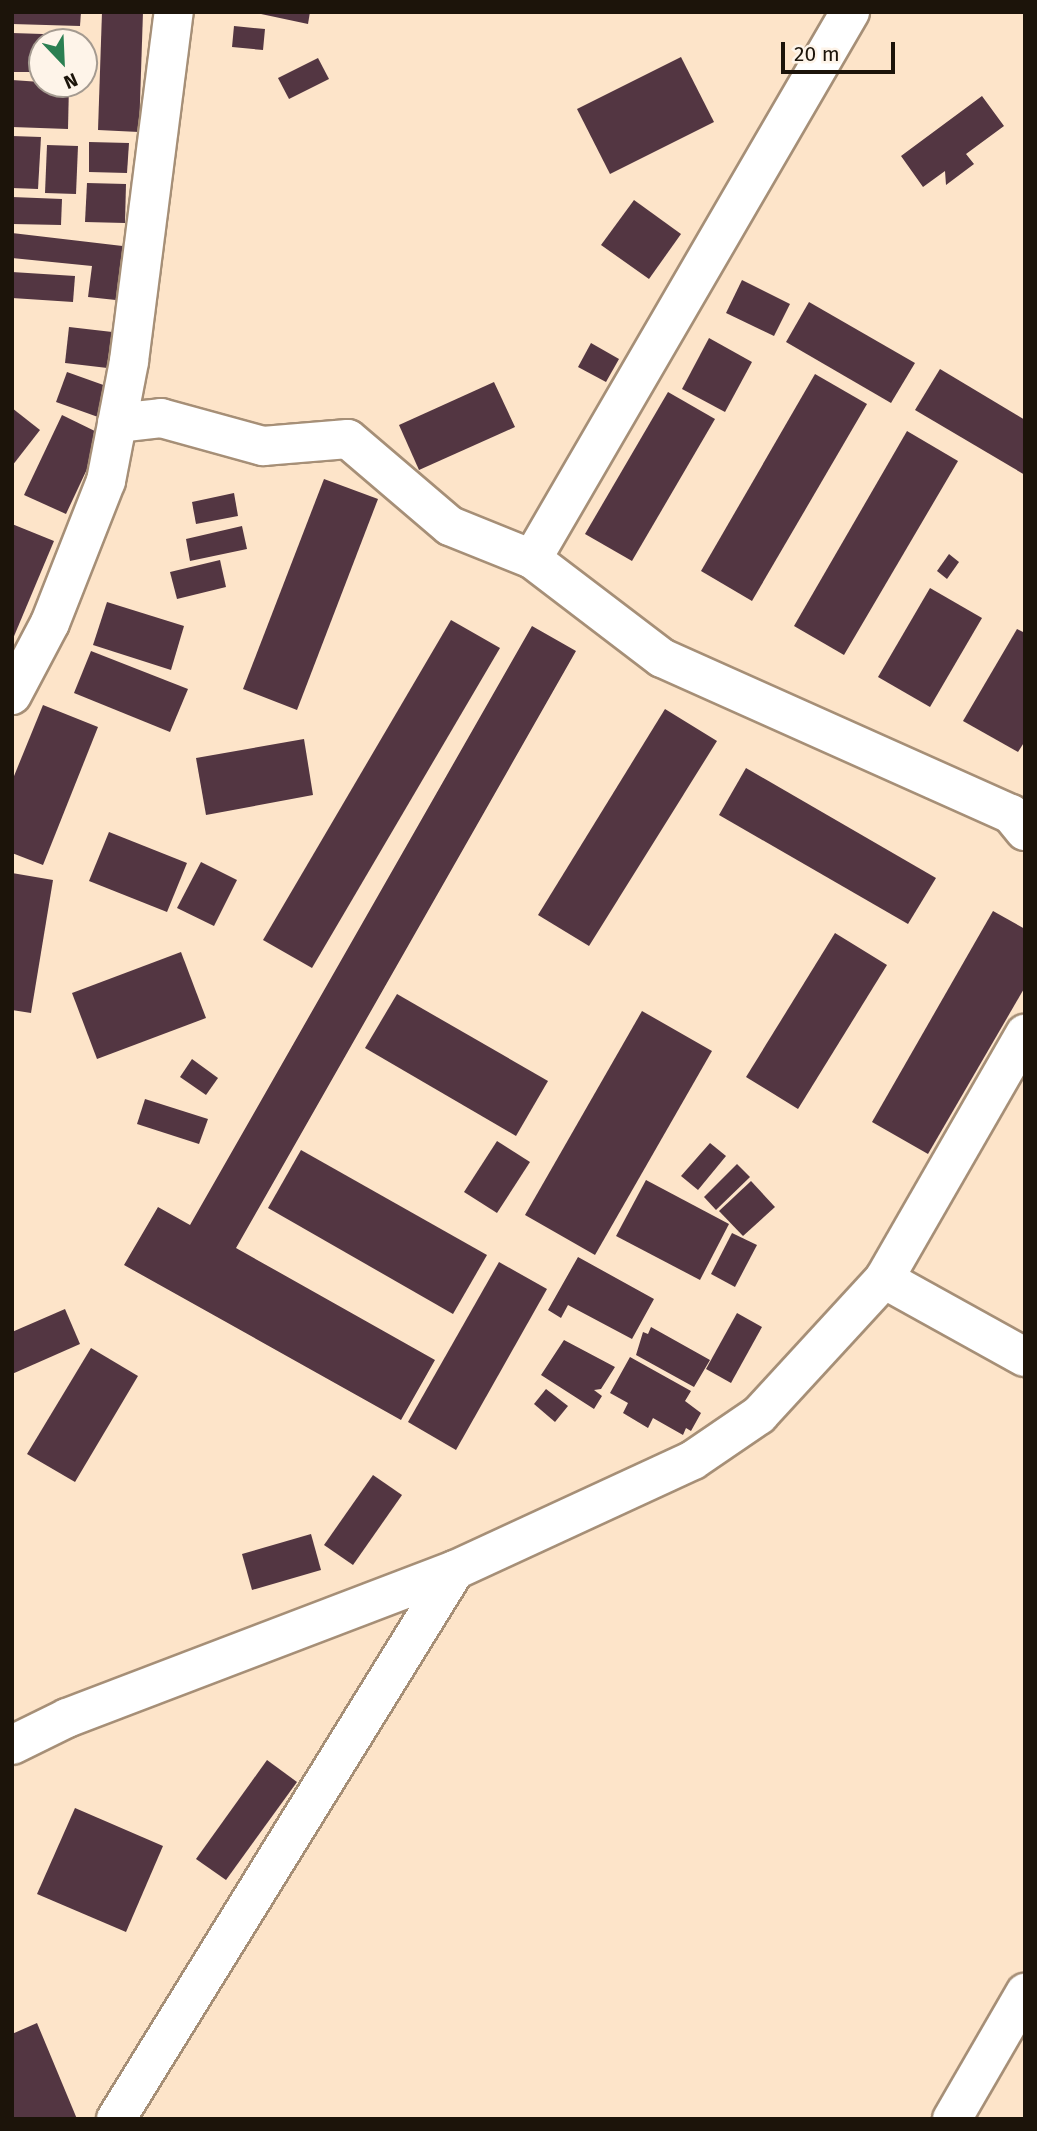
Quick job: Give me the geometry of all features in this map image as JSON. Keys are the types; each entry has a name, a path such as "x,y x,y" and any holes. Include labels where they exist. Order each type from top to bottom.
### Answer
{"street":[{"path":"12,695 50,623 106,481 117,423 174,12"},
{"path":"532,559 850,12"},
{"path":"117,423 161,418 263,446 348,439 450,526 532,559 662,658 1020,811"},
{"path":"12,1745 67,1718 455,1570 693,1460 758,1415 884,1279 1025,1034"},
{"path":"884,1279 1025,1357"},
{"path":"116,2119 455,1570"},
{"path":"952,2119 1025,1993"}],"building":[{"path":"12,12 81,12 80,26 12,24"},
{"path":"102,12 143,12 139,132 98,130"},
{"path":"252,12 310,12 308,24"},
{"path":"234,26 265,29 263,50 232,47"},
{"path":"12,33 28,34 28,72 12,72"},
{"path":"681,57 714,122 610,174 577,109"},
{"path":"318,58 329,79 289,99 278,78"},
{"path":"12,80 28,81 28,98 69,98 68,129 12,127"},
{"path":"982,96 1004,126 966,154 974,164 946,185 945,171 923,187 901,156"},
{"path":"12,136 41,137 38,189 12,188"},
{"path":"89,142 129,143 127,173 89,172"},
{"path":"47,145 78,146 76,194 45,193"},
{"path":"87,183 126,184 125,223 85,222"},
{"path":"12,197 62,199 61,225 12,224"},
{"path":"634,200 681,234 649,279 601,245"},
{"path":"12,233 131,247 125,301 88,297 92,266 12,258"},
{"path":"12,272 75,276 73,302 12,298"},
{"path":"742,280 790,304 774,336 726,313"},
{"path":"809,302 915,363 891,403 786,342"},
{"path":"69,327 121,333 116,369 65,363"},
{"path":"709,338 752,362 725,412 682,389"},
{"path":"591,343 619,359 606,382 578,367"},
{"path":"940,369 1025,420 1025,475 915,410"},
{"path":"67,372 109,387 98,417 56,402"},
{"path":"815,374 867,404 752,601 701,571"},
{"path":"494,382 515,427 419,470 399,425"},
{"path":"668,392 715,419 632,561 585,534"},
{"path":"12,408 40,430 12,466"},
{"path":"62,415 103,435 66,514 24,495"},
{"path":"907,431 958,461 844,655 794,626"},
{"path":"324,479 378,499 297,710 243,689"},
{"path":"234,493 238,516 196,524 192,502"},
{"path":"12,524 54,541 12,641"},
{"path":"242,526 247,549 190,561 186,539"},
{"path":"949,554 959,562 947,579 937,571"},
{"path":"220,560 226,587 177,599 170,572"},
{"path":"930,588 982,618 930,707 878,677"},
{"path":"107,602 184,626 171,670 93,645"},
{"path":"451,620 500,648 312,968 263,940"},
{"path":"532,626 576,651 236,1248 435,1360 401,1420 124,1265 158,1207 190,1225"},
{"path":"1017,629 1025,633 1025,741 1018,752 963,721"},
{"path":"91,651 188,689 170,732 74,693"},
{"path":"43,705 98,727 43,865 12,853 12,781"},
{"path":"665,709 717,741 589,946 538,915"},
{"path":"304,739 313,795 206,815 196,758"},
{"path":"746,768 936,878 908,924 719,815"},
{"path":"109,832 187,863 167,912 89,881"},
{"path":"201,862 237,880 214,926 177,908"},
{"path":"12,873 53,880 31,1013 12,1010"},
{"path":"993,911 1025,929 1025,987 928,1154 872,1122"},
{"path":"835,933 887,965 798,1109 746,1077"},
{"path":"181,952 206,1018 97,1059 72,993"},
{"path":"397,994 548,1081 516,1136 365,1048"},
{"path":"642,1011 712,1051 595,1255 525,1215"},
{"path":"192,1059 218,1078 206,1095 180,1077"},
{"path":"145,1099 208,1119 199,1144 137,1124"},
{"path":"497,1141 530,1162 497,1213 464,1192"},
{"path":"710,1143 726,1156 698,1190 681,1176"},
{"path":"301,1150 487,1255 453,1314 268,1208"},
{"path":"737,1164 750,1177 716,1210 704,1197"},
{"path":"646,1180 729,1224 700,1280 616,1236"},
{"path":"751,1181 775,1207 743,1236 719,1211"},
{"path":"732,1233 757,1245 735,1287 711,1274"},
{"path":"578,1257 654,1299 632,1339 568,1305 561,1318 548,1310"},
{"path":"499,1262 547,1289 456,1450 408,1422"},
{"path":"65,1309 80,1344 12,1374 12,1332"},
{"path":"737,1313 762,1327 731,1383 706,1369"},
{"path":"651,1327 710,1360 694,1387 636,1355 643,1332 648,1334"},
{"path":"564,1340 615,1367 601,1389 594,1390 602,1396 594,1409 541,1375"},
{"path":"91,1348 138,1376 75,1482 27,1454"},
{"path":"630,1357 691,1391 685,1401 701,1413 691,1431 686,1428 683,1435 653,1418 648,1428 623,1413 628,1403 610,1393"},
{"path":"546,1389 568,1406 555,1422 534,1404"},
{"path":"373,1475 402,1495 353,1565 324,1545"},
{"path":"311,1534 321,1570 252,1590 242,1554"},
{"path":"267,1760 297,1782 226,1880 196,1859"},
{"path":"75,1808 163,1846 126,1932 37,1894"},
{"path":"37,2023 77,2119 12,2119 12,2034"}]}
